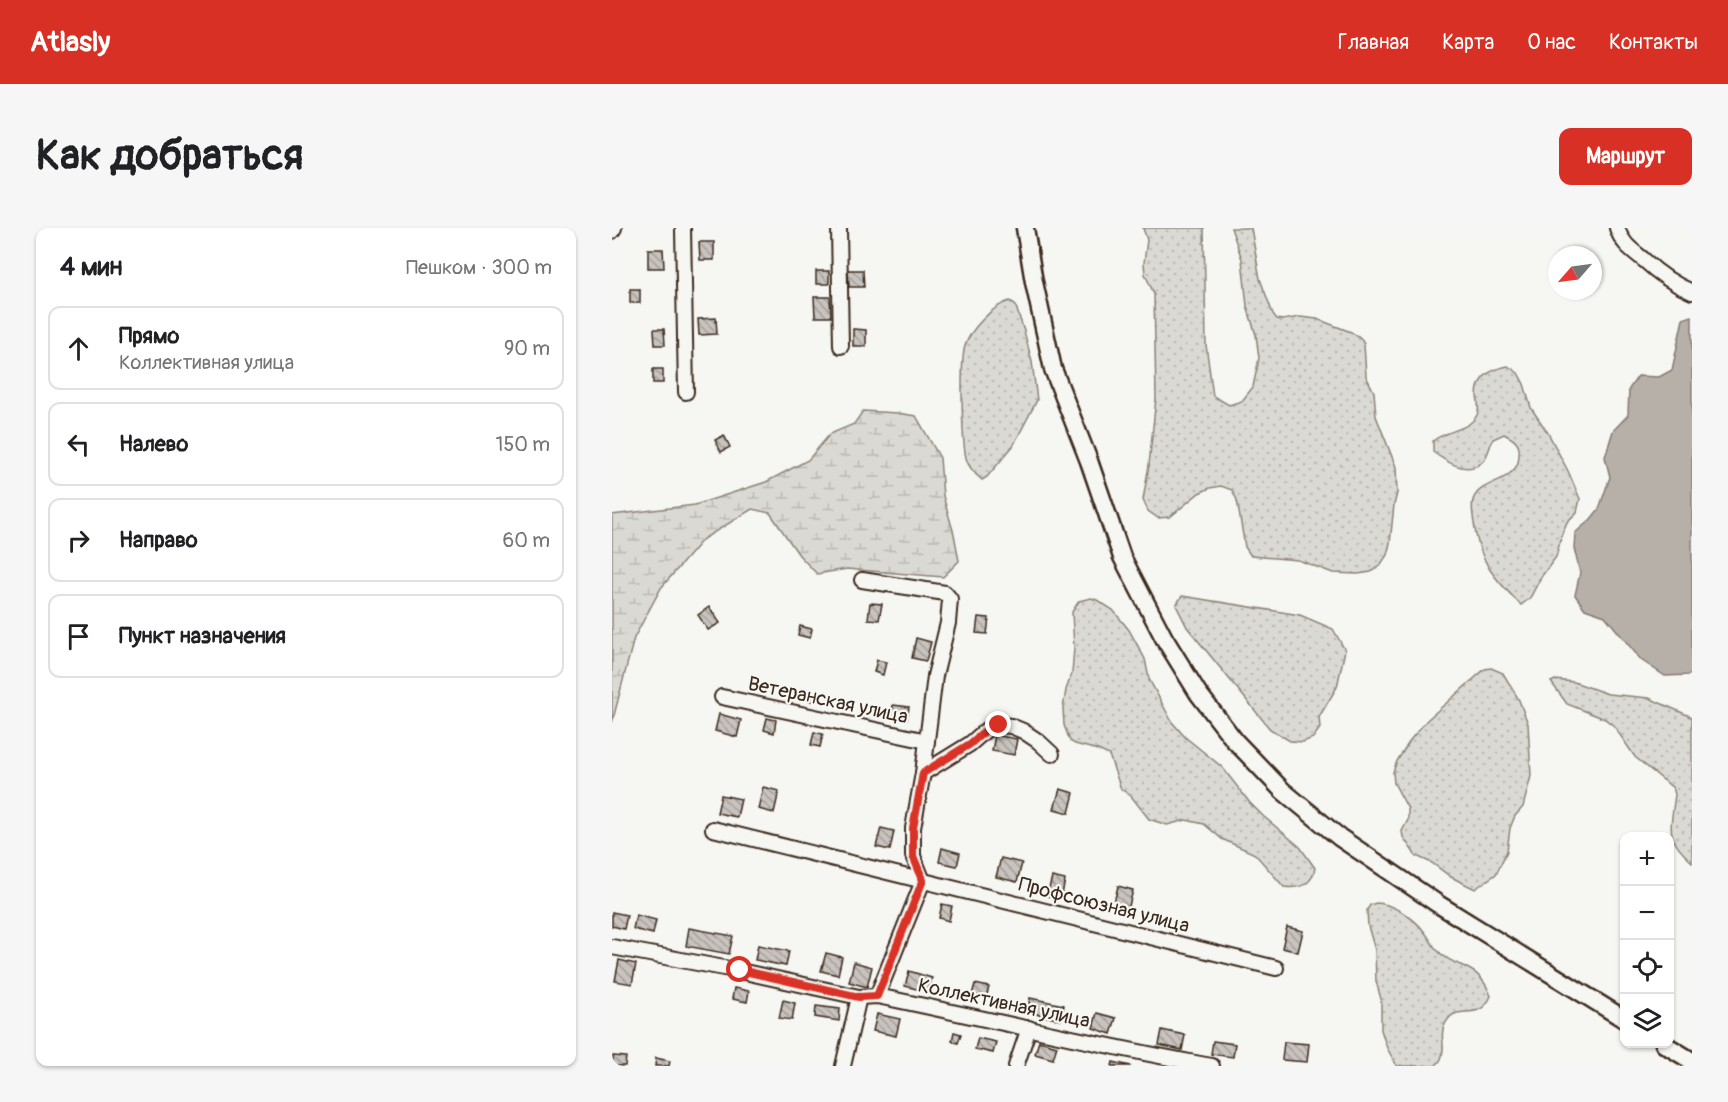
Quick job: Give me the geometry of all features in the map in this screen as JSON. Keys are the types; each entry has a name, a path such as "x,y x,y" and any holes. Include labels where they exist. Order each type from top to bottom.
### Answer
{"main road":[{"path":"1025,228 1053,369 1089,461 1122,556 1164,638 1198,693 1235,741 1259,766 1284,791 1339,837 1438,904 1620,1017"},
{"path":"1671,1048 1692,1061"}],"street":[{"path":"683,228 686,392"},
{"path":"839,228 841,346"},
{"path":"1617,228 1621,240 1627,247 1659,275 1692,292"},
{"path":"862,580 945,593 951,599 948,623 935,676 923,773 913,828 913,856 923,880 877,996"},
{"name":"Ветеранская улица","path":"722,697 927,741"},
{"path":"923,773 970,744 986,730 999,725 1011,726 1023,731 1052,754"},
{"name":"Профсоюзная улица","path":"713,829 1276,968"},
{"name":"Коллективная улица","path":"612,947 740,970 859,997 877,996 1133,1052 1212,1066"},
{"path":"843,1066 859,997"},
{"path":"1016,1066 1029,1028"}],"green space":[{"path":"1143,228 1204,228 1206,345 1213,396 1229,405 1242,401 1253,387 1259,358 1256,335 1247,306 1242,259 1231,228 1251,228 1260,279 1277,319 1300,317 1317,319 1351,332 1361,339 1364,344 1366,376 1374,392 1376,416 1396,467 1397,493 1390,543 1387,555 1371,572 1333,573 1298,560 1251,556 1245,547 1237,500 1232,490 1221,486 1199,493 1170,517 1158,518 1148,511 1143,500 1156,398 1154,294 1145,274 1147,240"},
{"path":"1010,301 1015,304 1024,331 1032,362 1037,400 1013,446 982,480 968,464 966,458 962,401 963,355 965,346 977,326 996,307"},
{"path":"1508,366 1518,373 1524,384 1531,408 1548,433 1580,499 1577,512 1567,522 1562,534 1556,557 1541,577 1530,598 1521,605 1489,569 1476,537 1472,509 1476,494 1512,472 1516,467 1519,450 1517,444 1504,434 1493,439 1485,459 1471,468 1457,466 1433,452 1433,441 1463,427 1477,415 1479,408 1477,396 1482,379 1496,369"},
{"path":"863,411 916,416 940,458 943,496 959,561 943,577 847,569 817,574 799,555 770,513 752,509 703,539 661,588 634,638 612,723 612,515 695,505 766,482 808,460 830,434 854,424"},
{"path":"1182,596 1300,615 1333,629 1345,650 1337,687 1319,717 1320,728 1313,738 1303,742 1290,741 1270,729 1187,627 1176,605"},
{"path":"1091,598 1113,610 1129,630 1145,659 1149,679 1172,722 1185,737 1222,767 1263,816 1300,847 1315,868 1308,882 1300,887 1284,887 1255,854 1222,839 1204,824 1186,820 1167,825 1149,819 1131,796 1121,789 1109,755 1070,741 1064,725 1063,708 1072,673 1074,648 1072,612 1079,601"},
{"path":"1491,668 1503,673 1519,700 1528,724 1531,776 1523,807 1515,816 1510,828 1507,851 1496,874 1475,889 1416,856 1403,837 1402,831 1408,820 1408,809 1394,783 1393,772 1411,739 1427,720 1485,669"},
{"path":"1555,680 1574,682 1608,694 1649,698 1692,717 1692,862 1674,841 1671,824 1675,794 1673,788 1635,757 1614,726 1605,719 1567,704 1551,682"},
{"path":"1376,903 1395,908 1414,921 1444,956 1473,971 1491,996 1482,1008 1454,1014 1450,1017 1442,1034 1443,1054 1435,1066 1397,1066 1387,1048 1381,1030 1381,999 1376,981 1375,950 1368,926 1367,910 1370,905"}],"shaded area":[{"path":"1692,316 1692,673 1665,676 1641,660 1605,616 1585,609 1575,595 1580,573 1574,548 1575,533 1599,509 1610,477 1605,457 1613,431 1628,415 1629,389 1638,376 1659,377 1672,370 1683,319"}],"building":[{"path":"699,242 714,242 714,260 700,260"},
{"path":"648,249 663,249 664,268 648,268"},
{"path":"848,270 863,270 864,287 849,287"},
{"path":"816,271 829,271 829,284 816,284"},
{"path":"630,289 640,289 640,303 630,303"},
{"path":"814,297 830,297 831,317 815,317"},
{"path":"716,318 717,334 699,335 698,319"},
{"path":"654,329 664,329 665,345 655,345"},
{"path":"853,329 866,330 866,346 853,346"},
{"path":"653,369 663,369 663,383 653,383"},
{"path":"724,435 730,447 721,452 715,440"},
{"path":"870,603 882,604 879,620 868,619"},
{"path":"709,607 720,623 708,630 698,615"},
{"path":"978,617 989,618 987,634 976,633"},
{"path":"800,626 812,629 810,638 798,635"},
{"path":"916,638 931,642 926,661 912,658"},
{"path":"877,660 886,662 883,675 874,672"},
{"path":"801,689 814,692 812,701 799,698"},
{"path":"893,705 909,707 907,719 891,716"},
{"path":"719,714 741,720 737,737 715,731"},
{"path":"767,718 776,720 774,733 764,730"},
{"path":"814,732 823,734 820,747 811,745"},
{"path":"995,735 1017,739 1014,755 992,751"},
{"path":"763,787 779,791 774,813 758,809"},
{"path":"1060,789 1074,793 1069,813 1054,809"},
{"path":"721,795 741,799 737,817 717,813"},
{"path":"881,828 894,831 890,850 876,847"},
{"path":"942,848 960,853 957,866 939,862"},
{"path":"1001,858 1022,863 1017,882 996,877"},
{"path":"1052,877 1065,880 1061,899 1047,896"},
{"path":"1118,886 1133,890 1128,910 1113,907"},
{"path":"942,904 952,906 949,921 939,918"},
{"path":"612,912 627,915 624,929 612,926"},
{"path":"636,915 656,920 653,934 633,929"},
{"path":"1287,927 1303,931 1298,952 1282,948"},
{"path":"689,928 733,936 729,954 686,946"},
{"path":"758,945 789,951 786,966 755,960"},
{"path":"826,953 842,957 838,975 821,971"},
{"path":"619,960 636,964 632,984 615,981"},
{"path":"854,962 872,967 867,987 849,982"},
{"path":"909,971 932,978 928,992 905,986"},
{"path":"975,984 989,987 986,998 972,995"},
{"path":"734,988 749,991 747,1002 732,999"},
{"path":"1030,998 1064,1005 1061,1020 1027,1012"},
{"path":"783,1000 795,1003 792,1020 779,1018"},
{"path":"816,1006 840,1009 839,1021 815,1017"},
{"path":"1097,1013 1116,1018 1111,1034 1093,1028"},
{"path":"877,1014 900,1019 896,1036 873,1031"},
{"path":"1162,1030 1185,1035 1182,1050 1159,1045"},
{"path":"954,1032 961,1034 958,1043 952,1041"},
{"path":"978,1038 996,1042 993,1053 975,1049"},
{"path":"1039,1041 1057,1046 1053,1059 1035,1054"},
{"path":"1213,1041 1235,1044 1233,1057 1211,1054"},
{"path":"1284,1042 1309,1044 1307,1062 1282,1060"},
{"path":"613,1056 626,1057 625,1066 612,1066"},
{"path":"656,1058 670,1061 669,1066 655,1066"},
{"path":"1113,1062 1131,1066 1112,1066"}],"route":[{"path":"740,970 859,997 877,996 923,880 913,856 913,828 923,773 970,744 986,730 999,725"}]}
